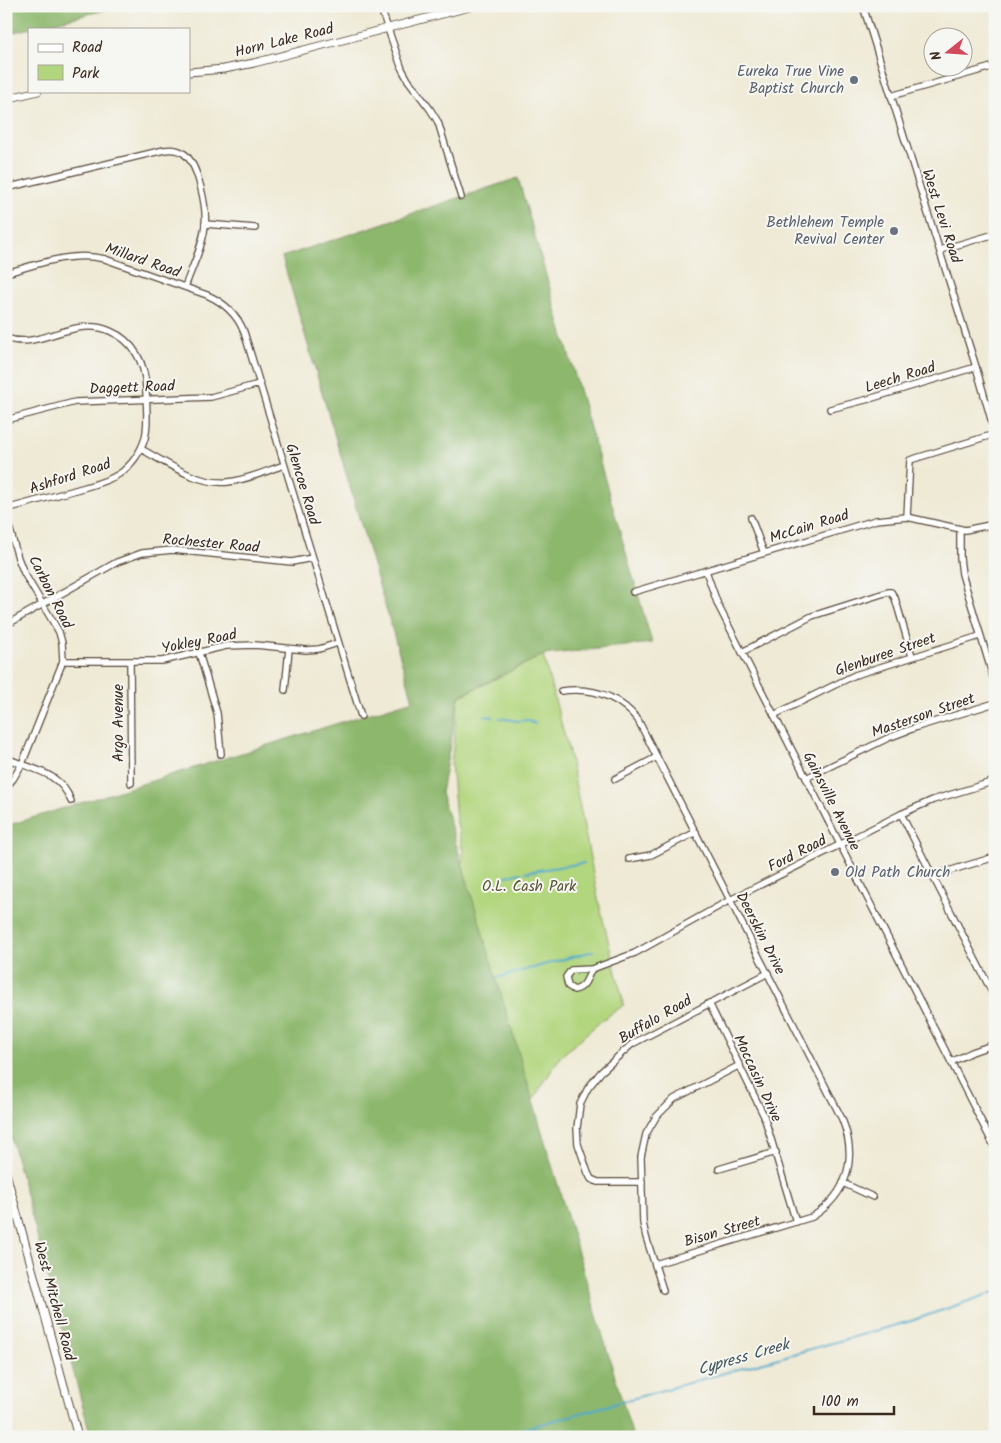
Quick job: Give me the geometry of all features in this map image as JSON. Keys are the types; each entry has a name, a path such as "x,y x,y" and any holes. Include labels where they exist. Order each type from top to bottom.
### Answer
{"main road":[{"name":"Horn Lake Road","path":"190,72 240,66 472,6"},
{"path":"6,99 34,92"},
{"name":"West Mitchell Road","path":"6,1174 78,1437"}],"street":[{"path":"380,6 405,75 438,122 461,197"},
{"name":"West Levi Road","path":"863,6 940,250 995,434"},
{"path":"890,96 995,66"},
{"path":"6,188 164,150 183,153 191,162 195,172 204,202 205,224 200,245 185,287"},
{"path":"205,224 255,228"},
{"path":"940,250 995,234"},
{"name":"Millard Road","path":"6,273 62,258 87,256 106,259 185,287"},
{"name":"Glencoe Road","path":"185,287 214,298 234,313 244,332 361,716"},
{"name":"Ashford Road","path":"6,338 24,341 82,326 98,327 112,331 128,343 140,358 145,376 146,399 146,428 141,449 124,471 108,480 6,509"},
{"name":"Leech Road","path":"830,409 976,367"},
{"name":"Daggett Road","path":"6,420 75,402 211,397 259,384"},
{"path":"908,517 910,460 995,434"},
{"path":"141,449 193,476 212,482 236,480 284,466"},
{"name":"Carbon Road","path":"6,516 20,563 59,632 63,661 22,764 6,787"},
{"name":"McCain Road","path":"633,592 876,520 908,517 960,530 995,524"},
{"path":"750,518 764,553"},
{"path":"960,530 962,574 995,683"},
{"name":"Rochester Road","path":"6,625 117,562 149,552 165,550 187,551 292,562 312,558"},
{"name":"Gainsville Avenue","path":"706,570 715,600 995,1148"},
{"path":"742,652 810,617 891,592 895,598 912,656"},
{"name":"Glenburee Street","path":"774,715 854,675 980,636"},
{"name":"Yokley Road","path":"63,661 167,661 222,646 238,645 312,650 338,643"},
{"path":"285,690 289,649"},
{"path":"199,653 217,713 221,754"},
{"name":"Argo Avenue","path":"130,662 131,783"},
{"name":"Deerskin Drive","path":"561,691 591,690 606,695 621,703 638,720 846,1129 850,1155 848,1170 843,1183 833,1200 822,1210 809,1218 796,1222"},
{"name":"Masterson Street","path":"806,778 892,736 995,703"},
{"path":"615,780 657,757"},
{"path":"6,758 58,780 67,791 71,802"},
{"name":"Ford Road","path":"592,969 584,986 574,990 568,986 566,978 571,970 592,969 618,961 647,948 730,900 901,814 933,800 995,781"},
{"path":"901,814 995,998"},
{"path":"629,859 651,855 696,832"},
{"path":"933,878 942,873 995,857"},
{"name":"Buffalo Road","path":"642,1182 604,1183 590,1178 577,1139 580,1104 585,1093 594,1079 625,1048 768,973"},
{"name":"Moccasin Drive","path":"709,1003 761,1108 796,1222"},
{"path":"951,1062 995,1044"},
{"path":"663,1290 644,1228 642,1149 647,1132 658,1114 671,1102 740,1065"},
{"path":"719,1169 776,1152"},
{"path":"843,1183 873,1197"},
{"name":"Bison Street","path":"654,1264 796,1222"}],"green space":[{"path":"6,6 108,6 109,9 28,28 6,34"},
{"path":"518,178 652,643 543,655 459,696 441,793 633,1437 91,1437 6,1120 6,826 413,700 282,257"},
{"name":"O.L. Cash Park","path":"543,655 569,752 599,903 624,1005 601,1021 560,1057 533,1100 469,924 461,891 463,852 456,819 451,763 459,697"}],"waterway":[{"path":"484,716 493,717"},
{"path":"500,718 518,721 527,720 535,724"},
{"path":"526,872 584,863"},
{"path":"506,876 521,873"},
{"path":"497,978 593,951"},
{"name":"Cypress Creek","path":"495,1437 911,1321 995,1292"}],"place":[{"name":"Eureka True Vine Baptist Church","path":"854,80"},
{"name":"Bethlehem Temple Revival Center","path":"894,231"},
{"name":"Old Path Church","path":"835,872"}]}
